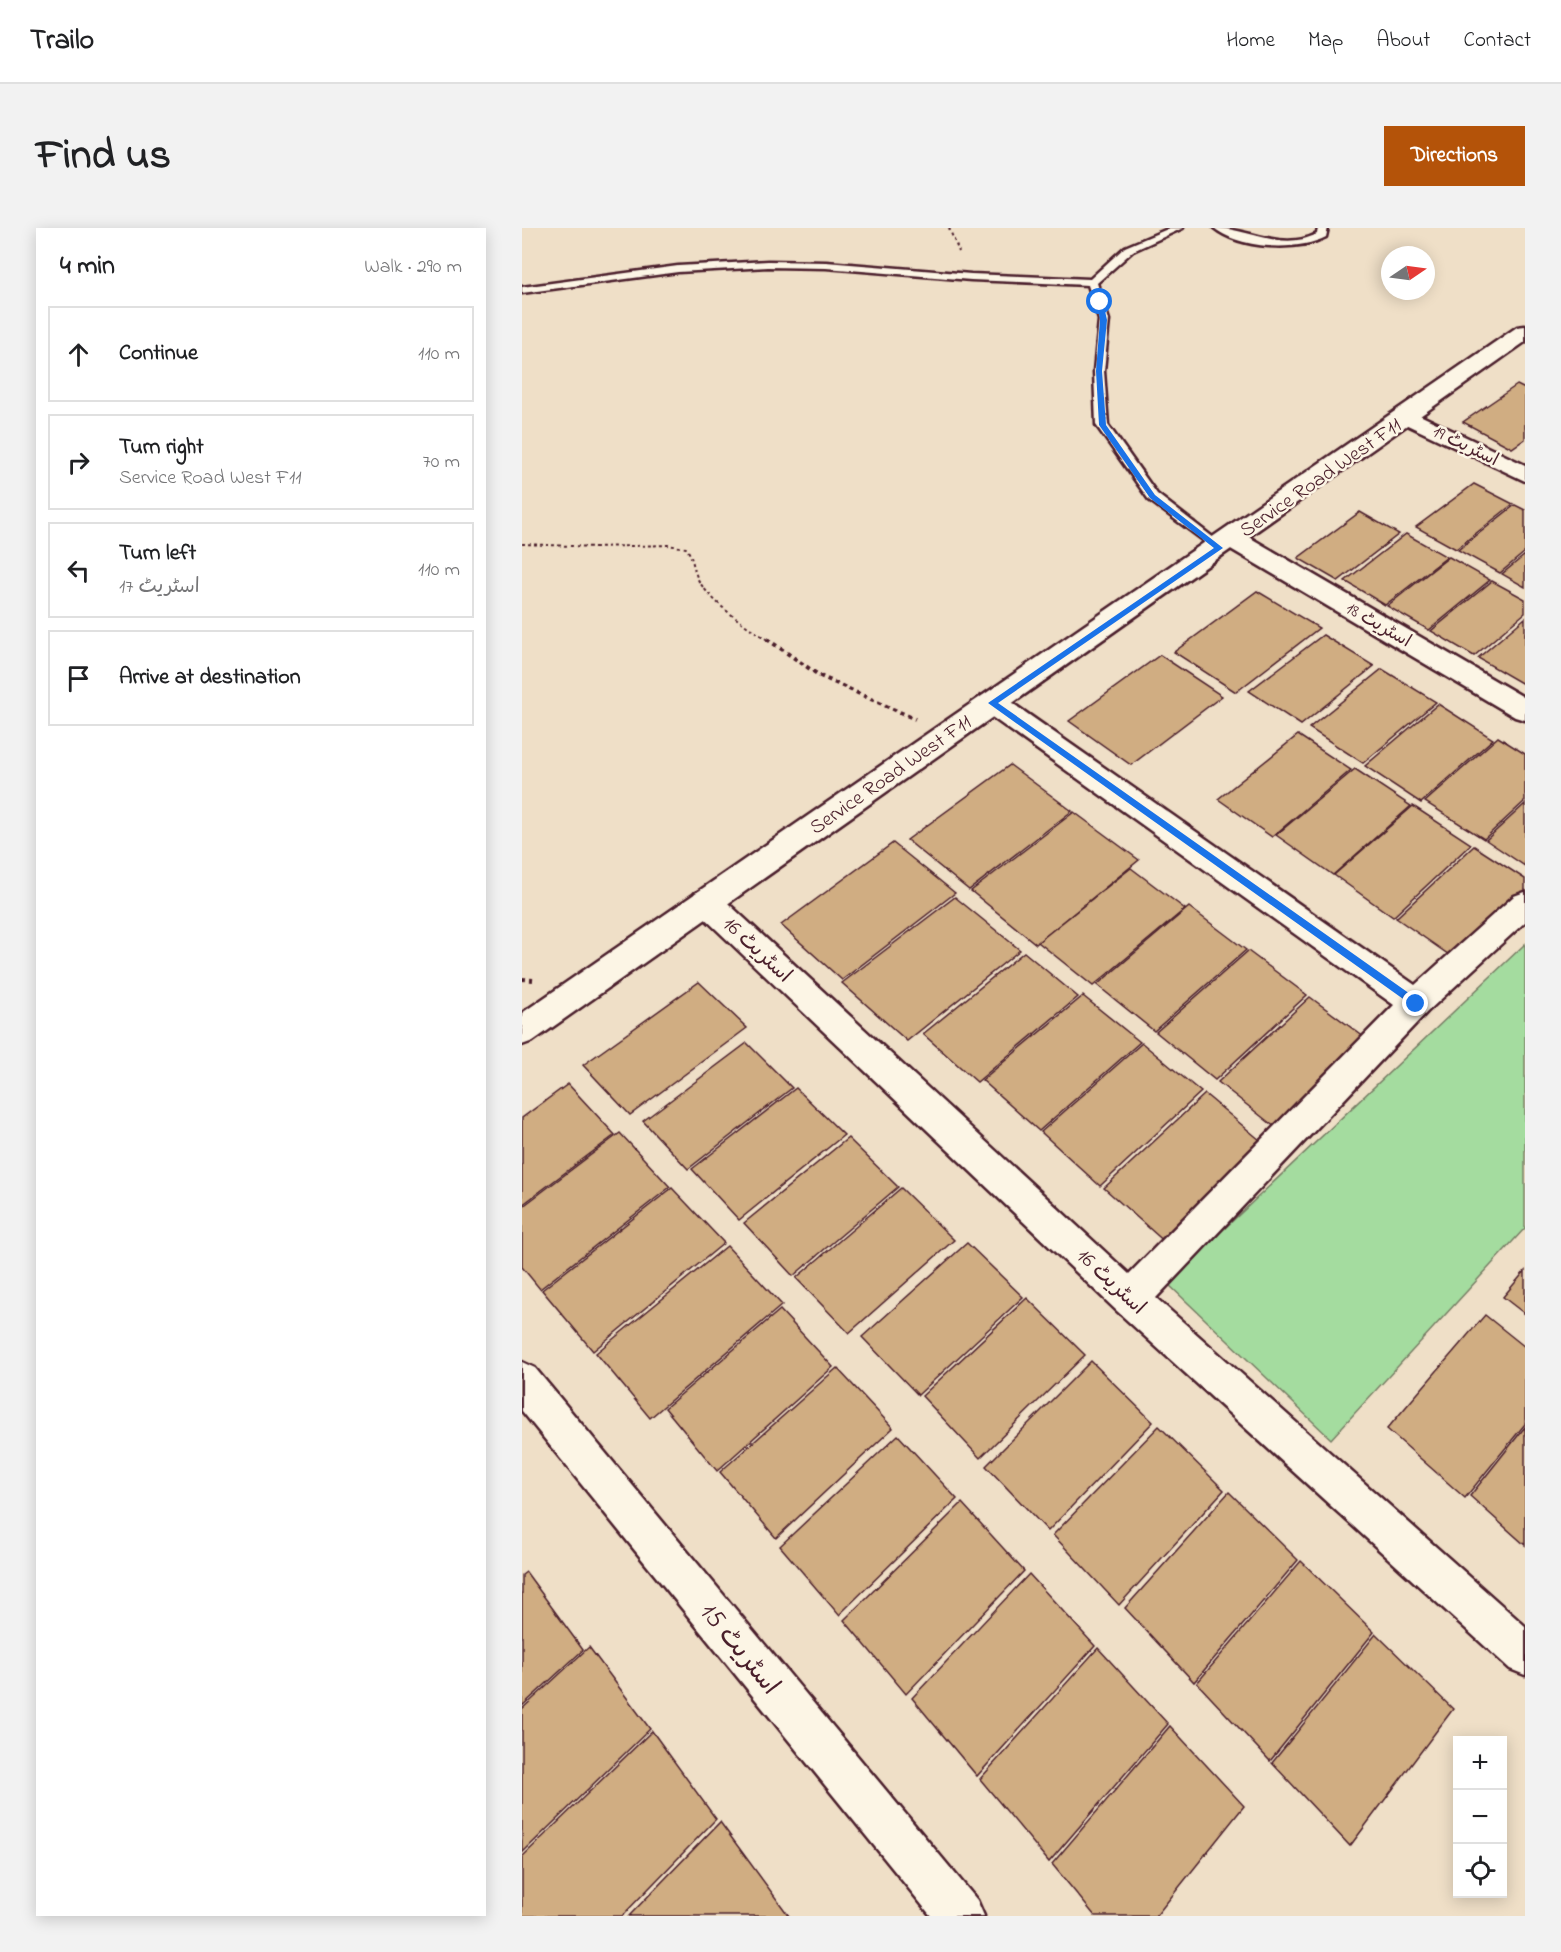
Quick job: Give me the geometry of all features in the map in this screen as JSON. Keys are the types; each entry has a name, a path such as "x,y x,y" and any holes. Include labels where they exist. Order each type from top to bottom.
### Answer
{"street":[{"name":"Service Road West F11","path":"522,1031 706,901 1226,543 1525,332"},
{"name":"اسٹریٹ 19","path":"1407,416 1525,474"},
{"name":"اسٹریٹ 18","path":"1226,543 1525,710"},
{"path":"992,703 1416,1004"},
{"name":"اسٹریٹ 16","path":"706,901 1130,1299 1525,1654"},
{"path":"1130,1299 1416,1004 1525,904"},
{"name":"اسٹریٹ 15","path":"522,1380 961,1916"}],"lane":[{"path":"522,290 678,269 768,264 826,265 971,277 1092,282 1129,249 1178,228"},
{"path":"1219,228 1260,241 1293,244 1314,241 1322,236 1323,228"},
{"path":"1092,282 1104,320 1099,371 1102,425 1153,496 1226,543"}],"path":[{"path":"522,544 595,547 668,545 686,548 692,554 699,581 723,609 767,642 819,676 949,733"}],"green space":[{"path":"1525,944 1525,1228 1331,1439 1167,1283"}],"building":[{"path":"1517,385 1525,389 1525,439 1512,448 1463,422"},
{"path":"1474,484 1513,504 1456,549 1416,527"},
{"path":"1515,505 1525,510 1525,552 1500,573 1458,550"},
{"path":"1360,512 1399,534 1338,581 1298,558"},
{"path":"1406,534 1447,557 1385,605 1345,581"},
{"path":"1525,555 1525,587 1502,574"},
{"path":"1449,557 1490,580 1429,630 1387,606"},
{"path":"1492,581 1525,599 1525,613 1474,656 1431,631"},
{"path":"1257,591 1319,628 1236,692 1174,652"},
{"path":"1525,618 1525,682 1523,684 1478,658"},
{"path":"1323,635 1374,666 1301,725 1249,691"},
{"path":"1160,655 1222,696 1131,765 1069,721"},
{"path":"1382,669 1436,702 1363,763 1309,728"},
{"path":"1438,704 1493,739 1421,803 1365,766"},
{"path":"1298,735 1351,770 1272,837 1218,799"},
{"path":"1498,737 1525,754 1525,801 1484,839 1425,802"},
{"path":"1010,765 1072,811 969,890 907,840"},
{"path":"1355,769 1411,806 1333,875 1276,835"},
{"path":"1525,804 1525,866 1486,840"},
{"path":"1413,806 1471,844 1393,917 1334,875"},
{"path":"1074,812 1139,860 1036,944 971,891"},
{"path":"893,843 955,893 842,980 781,925"},
{"path":"1474,846 1525,879 1525,896 1458,961 1396,918"},
{"path":"1131,868 1185,909 1093,986 1038,942"},
{"path":"955,897 1020,950 907,1041 842,983"},
{"path":"1189,907 1246,950 1154,1031 1097,985"},
{"path":"1248,951 1307,995 1215,1080 1156,1032"},
{"path":"1024,952 1078,997 977,1082 923,1034"},
{"path":"699,982 747,1028 630,1115 583,1065"},
{"path":"1083,996 1140,1042 1039,1131 982,1080"},
{"path":"1310,997 1372,1043 1281,1132 1218,1082"},
{"path":"747,1043 792,1088 688,1169 643,1121"},
{"path":"1142,1043 1201,1092 1100,1186 1041,1132"},
{"path":"568,1084 615,1135 522,1205 522,1118"},
{"path":"796,1088 844,1135 739,1220 692,1169"},
{"path":"1205,1094 1267,1146 1167,1244 1104,1188"},
{"path":"620,1133 670,1187 540,1289 522,1267 522,1207"},
{"path":"848,1138 898,1187 793,1276 744,1223"},
{"path":"672,1188 724,1243 593,1351 542,1290"},
{"path":"901,1188 954,1240 849,1333 796,1278"},
{"path":"967,1243 1023,1297 918,1395 862,1337"},
{"path":"727,1246 782,1305 650,1418 596,1353"},
{"path":"1525,1271 1525,1314 1503,1297"},
{"path":"1027,1298 1085,1355 980,1458 922,1396"},
{"path":"780,1310 833,1367 717,1471 665,1408"},
{"path":"1485,1315 1525,1347 1525,1424 1465,1498 1387,1429"},
{"path":"1091,1361 1153,1422 1048,1531 986,1466"},
{"path":"837,1368 893,1428 776,1538 720,1472"},
{"path":"1159,1426 1224,1490 1119,1605 1053,1535"},
{"path":"1525,1427 1525,1545 1470,1496"},
{"path":"898,1435 957,1499 839,1615 780,1546"},
{"path":"1229,1492 1298,1560 1194,1682 1125,1608"},
{"path":"962,1503 1024,1571 906,1694 844,1620"},
{"path":"1301,1561 1374,1632 1270,1761 1197,1683"},
{"path":"526,1572 583,1650 522,1706 522,1575"},
{"path":"1029,1574 1095,1646 977,1776 912,1698"},
{"path":"1376,1634 1453,1709 1350,1846 1272,1763"},
{"path":"589,1647 650,1729 522,1853 522,1709"},
{"path":"1098,1648 1168,1724 1049,1862 980,1779"},
{"path":"1170,1726 1244,1806 1156,1916 1095,1916 1052,1864"},
{"path":"652,1731 716,1819 622,1916 522,1916 522,1857"},
{"path":"720,1822 789,1916 629,1916"}],"route":[{"path":"1100,302 1104,320 1099,371 1099,404 1102,425 1153,496 1197,534 1219,548 992,703 1416,1004"}]}
